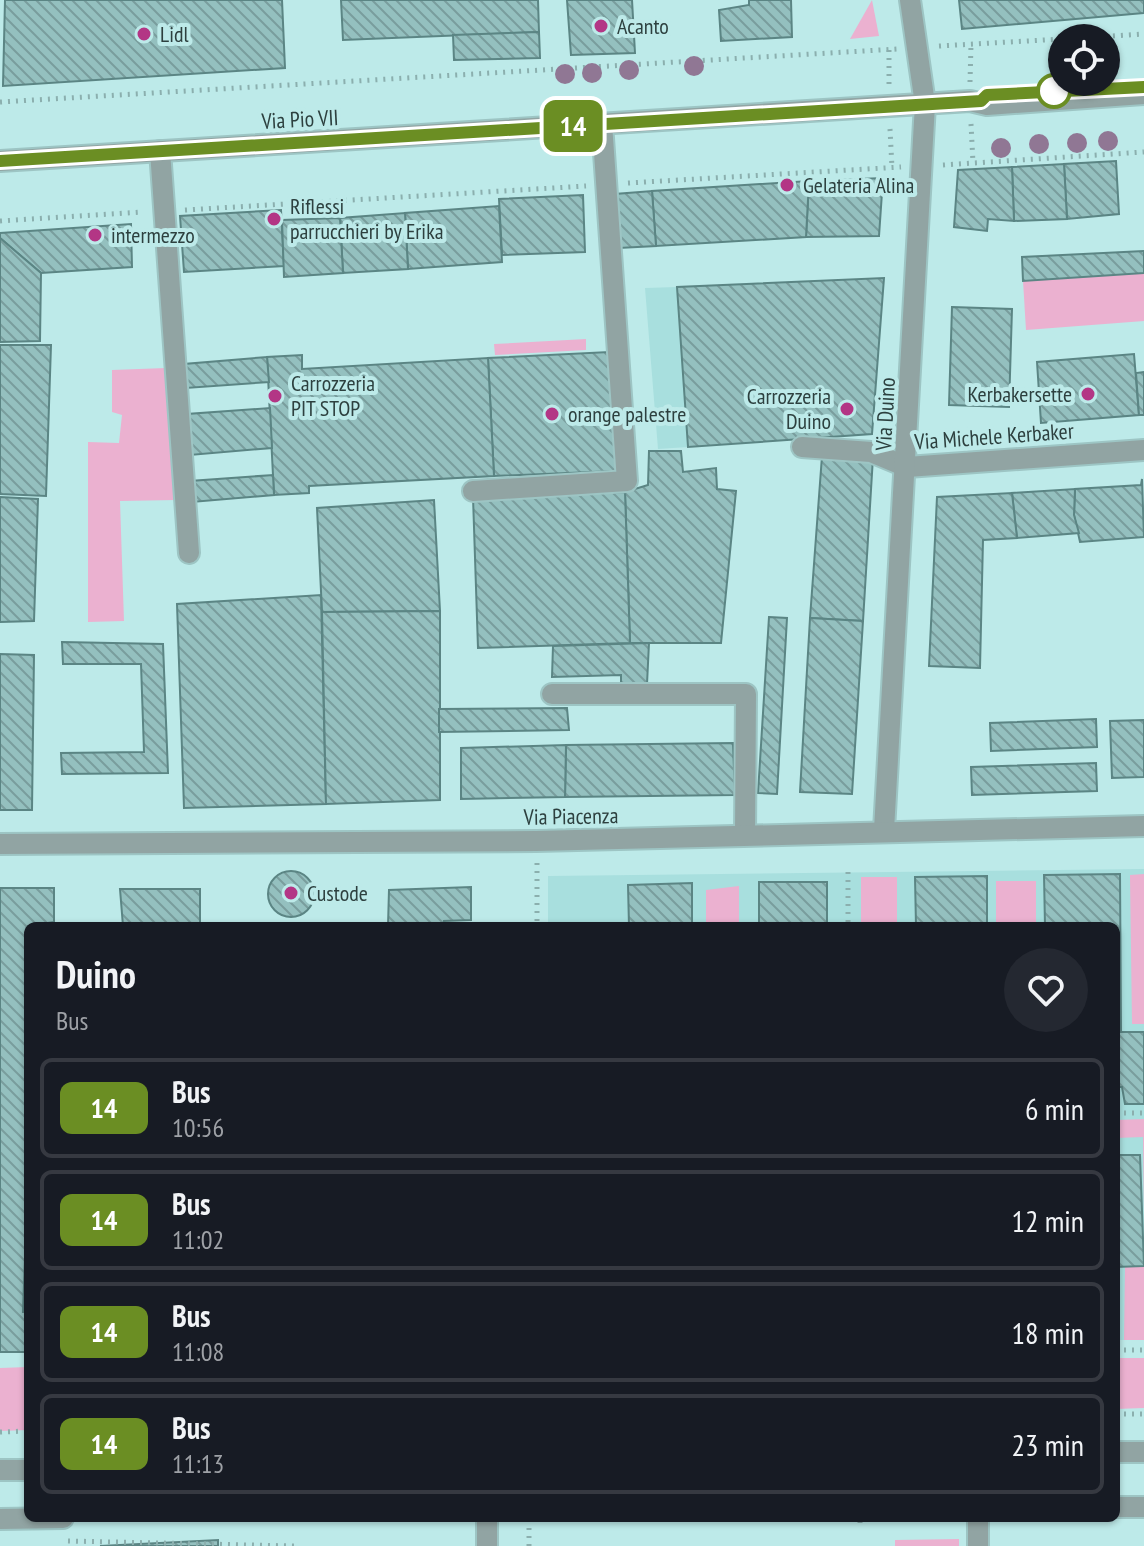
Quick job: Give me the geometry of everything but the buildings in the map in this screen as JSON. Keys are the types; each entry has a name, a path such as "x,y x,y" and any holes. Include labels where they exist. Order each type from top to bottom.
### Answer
{"street":[{"name":"Via Duino","path":"884,830 907,467 925,104 910,0"},
{"name":"Via Pio VII","path":"981,101 987,95 1144,87"},
{"name":"Via Pio VII","path":"0,161 925,104 981,101 987,105 1144,94"},
{"path":"473,491 627,481 602,124"},
{"path":"160,151 189,553"},
{"name":"Via Michele Kerbaker","path":"802,447 871,452 907,467 1144,450"},
{"path":"552,694 746,694 745,835"},
{"name":"Via Piacenza","path":"0,844 536,841 884,830 1144,826"},
{"path":"1120,1452 1144,1452"},
{"path":"0,1470 24,1470"},
{"path":"1120,1507 1144,1507"},
{"path":"0,1519 24,1519"},
{"path":"487,1522 487,1546"},
{"path":"978,1522 978,1546"}],"path":[{"path":"1120,36 1144,34"},
{"path":"951,47 1048,40"},
{"path":"0,102 895,50"},
{"path":"955,164 1144,152"},
{"path":"0,221 902,167"},
{"path":"536,841 537,922"},
{"path":"848,872 848,922"},
{"path":"1120,1113 1144,1113"},
{"path":"1120,1350 1144,1350"},
{"path":"1120,1414 1144,1414"},
{"path":"0,1432 24,1431"},
{"path":"529,1522 529,1546"},
{"path":"62,1541 295,1546"}],"shaded area":[{"path":"872,0 879,36 850,39"},
{"path":"1144,273 1144,321 1026,330 1023,281"},
{"path":"677,287 688,447 658,449 645,288"},
{"path":"586,339 586,350 495,355 494,344"},
{"path":"166,368 176,500 120,501 124,621 88,622 88,442 119,443 122,415 112,412 112,370"},
{"path":"1144,869 1144,1340 1120,1340 1120,922 548,922 548,876"},
{"path":"1144,874 1144,1024 1132,1024 1130,875"},
{"path":"861,877 897,877 897,922 861,922"},
{"path":"996,881 1036,881 1036,922 996,922"},
{"path":"739,886 739,922 706,922 706,890"},
{"path":"1144,1119 1144,1213 1143,1137 1120,1138 1120,1120"},
{"path":"1144,1266 1144,1340 1124,1340 1125,1267"},
{"path":"1120,1358 1144,1358 1144,1408 1120,1409"},
{"path":"24,1367 24,1430 0,1431 0,1368"},
{"path":"959,1539 959,1546 895,1546 895,1540"}],"bus line":[{"name":"14","path":"0,161 981,101 987,95 1144,87"}],"place":[{"name":"Acanto","path":"601,26"},
{"name":"Lidl","path":"144,34"},
{"name":"Gelateria Alina","path":"787,185"},
{"name":"Riflessi parrucchieri by Erika","path":"274,219"},
{"name":"intermezzo","path":"95,235"},
{"name":"Kerbakersette","path":"1088,394"},
{"name":"Carrozzeria PIT STOP","path":"275,396"},
{"name":"Carrozzeria Duino","path":"847,409"},
{"name":"orange palestre","path":"552,414"},
{"name":"Custode","path":"291,893"}]}
